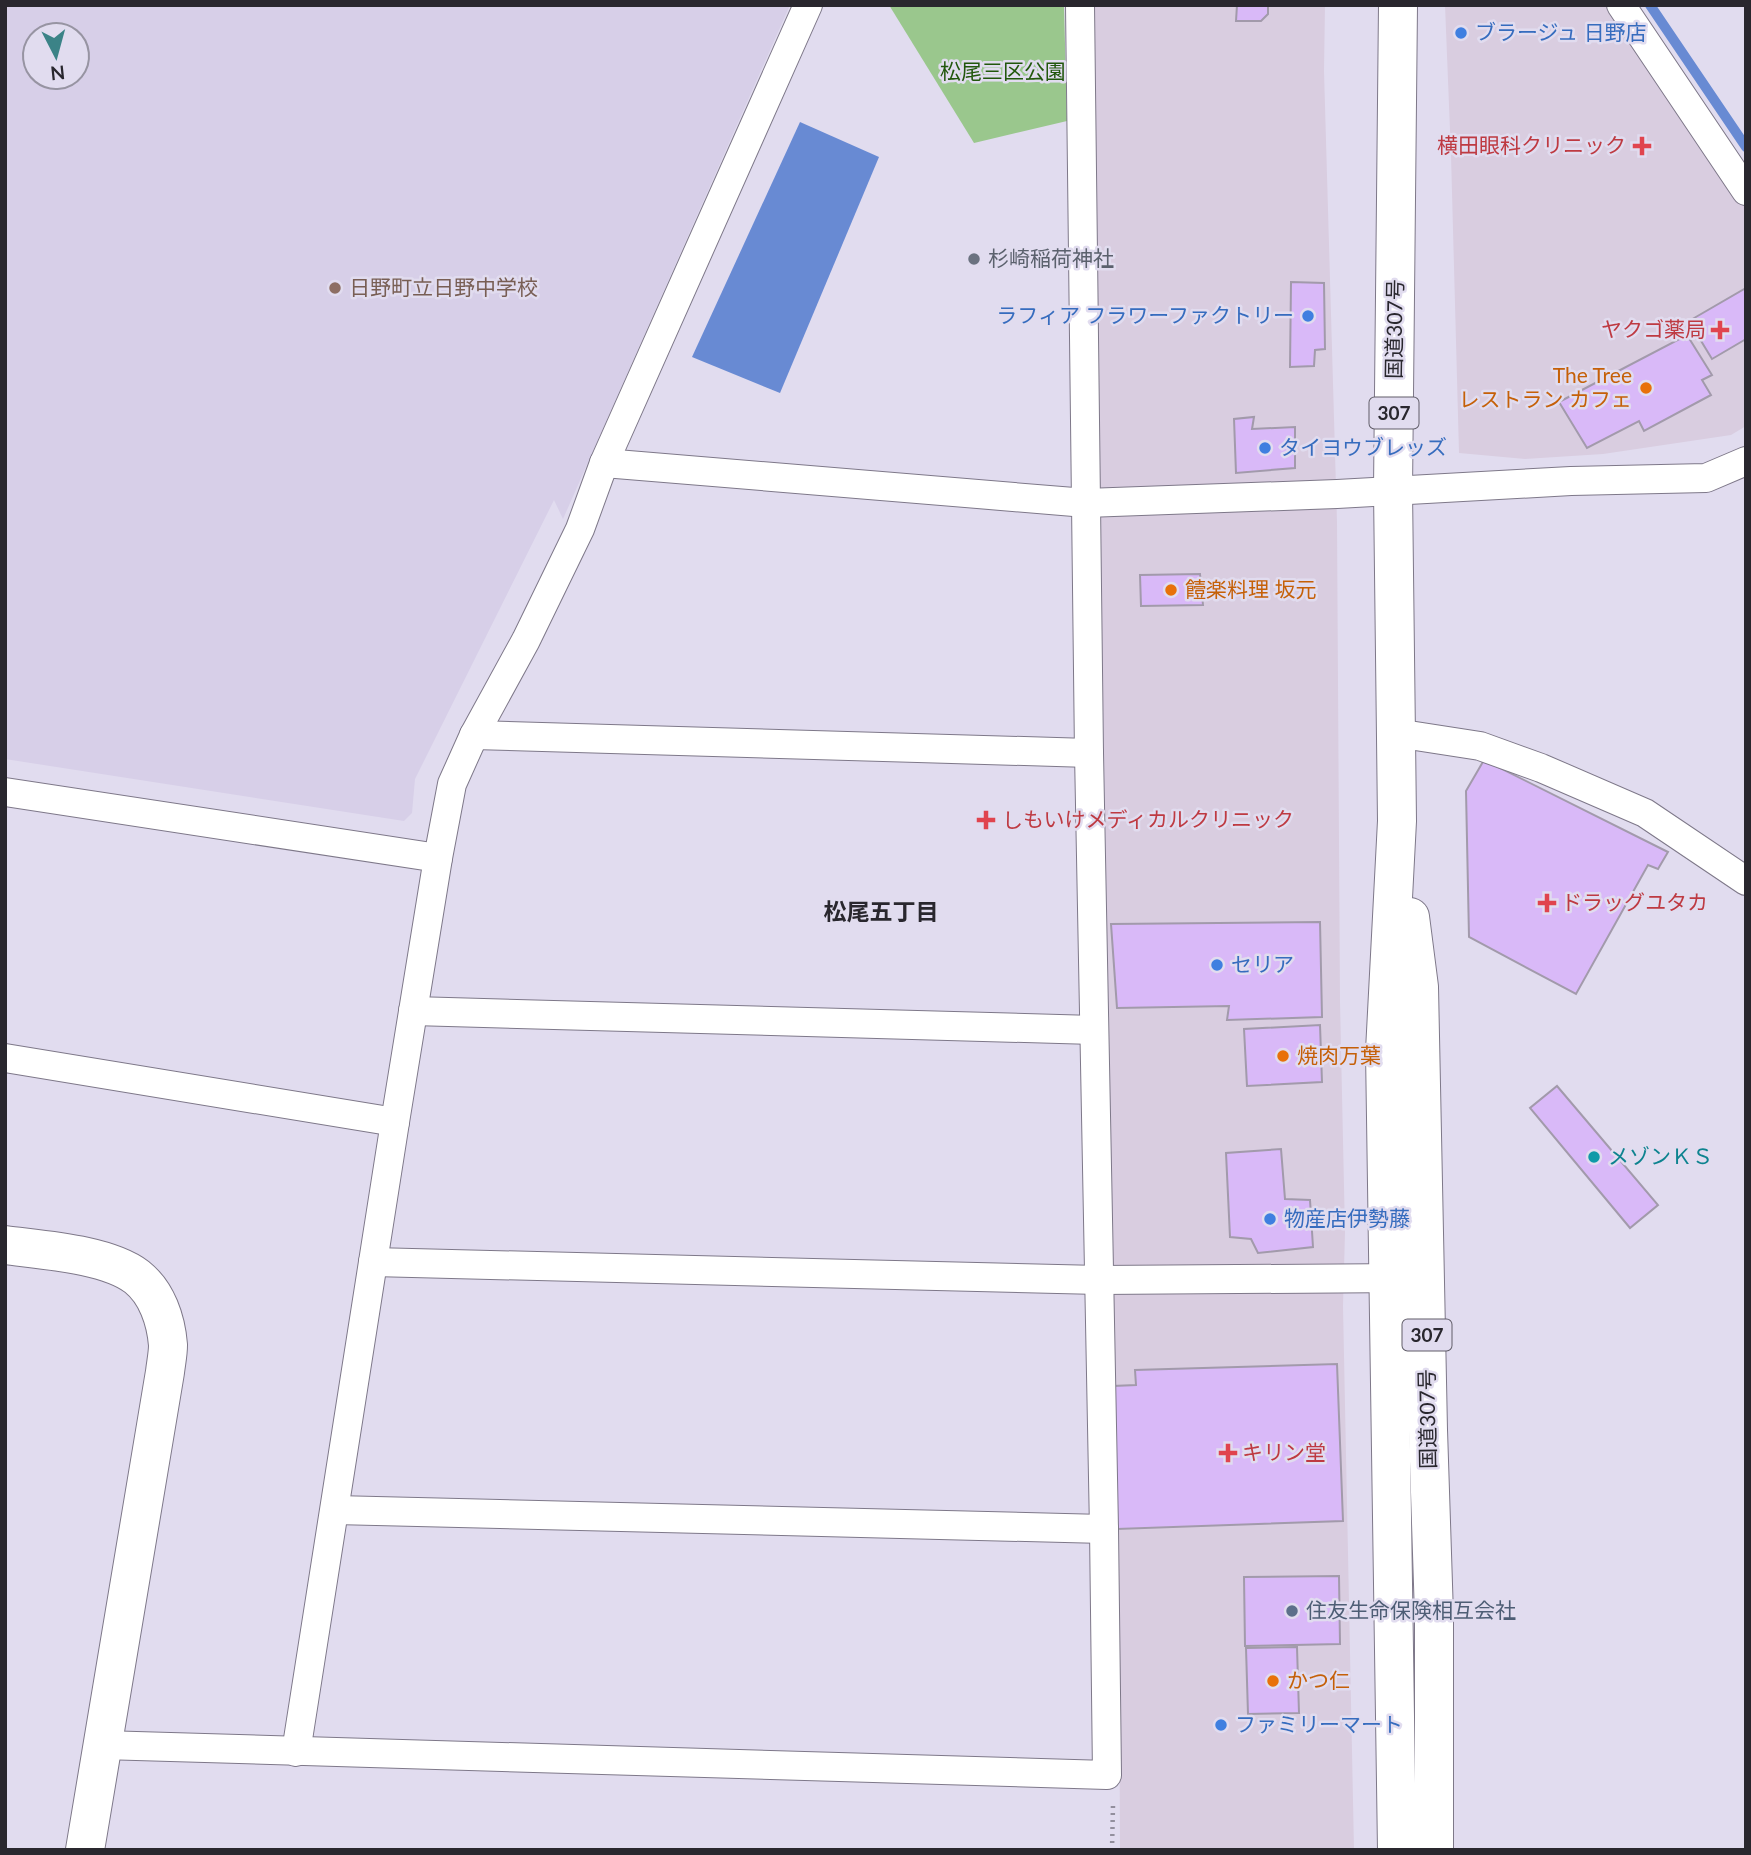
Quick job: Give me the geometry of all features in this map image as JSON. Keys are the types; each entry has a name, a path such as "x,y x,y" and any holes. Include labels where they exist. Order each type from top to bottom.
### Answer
{"main road":[{"name":"国道307号","path":"1397,1850 1407,1278 1419,987 1397,821 1393,490 1398,5"},
{"path":"5,1245 81,1256 116,1266 136,1277 150,1292 164,1322 168,1346 85,1850"},
{"name":"国道307号","path":"1407,1278 1428,1430 1434,1615 1434,1850"}],"street":[{"path":"296,1752 395,1122 452,784 580,529 604,463 808,5"},
{"path":"102,1745 1107,1775 1089,753 1080,5"},
{"path":"1621,5 1746,191"},
{"path":"604,463 1086,503 1337,494 1572,481 1706,478 1746,461"},
{"path":"1396,733 1480,746 1541,768 1645,813 1746,881"},
{"path":"474,736 1089,753"},
{"path":"5,792 438,858"},
{"path":"413,1011 1094,1030"},
{"path":"5,1058 395,1122"},
{"path":"373,1262 1099,1280 1407,1278"},
{"path":"335,1510 1104,1529"}],"path":[{"path":"1107,1775 1113,1790 1112,1850"}],"shaded area":[{"name":"日野町立日野中学校","path":"5,5 790,5 563,519 554,500 415,779 412,813 404,821 5,759"},
{"path":"1094,5 1325,5 1324,71 1337,522 1340,1002 1345,1232 1343,1306 1354,1850 1120,1850 1119,1622 1099,470"},
{"path":"1445,5 1610,5 1746,203 1746,426 1731,435 1603,454 1525,459 1459,453"}],"green space":[{"name":"松尾三区公園","path":"889,5 1064,5 1067,121 974,143"}],"water":[{"path":"800,122 879,157 780,393 692,357"}],"building":[{"path":"1237,5 1268,5 1268,14 1261,21 1236,21"},
{"name":"ラフィア フラワーファクトリー","path":"1291,282 1324,283 1325,349 1315,350 1314,366 1290,367"},
{"name":"ヤクゴ薬局","path":"1746,288 1746,339 1712,359 1689,321"},
{"name":"The Tree レストラン カフェ","path":"1687,335 1712,375 1702,380 1711,395 1644,431 1639,421 1587,448 1559,402"},
{"name":"タイヨウブレッズ","path":"1254,417 1252,429 1295,427 1295,468 1236,473 1234,419"},
{"name":"饐楽料理 坂元","path":"1200,574 1203,605 1141,606 1140,575"},
{"name":"ドラッグユタカ","path":"1484,760 1668,852 1658,869 1648,865 1576,994 1469,937 1466,791"},
{"name":"セリア","path":"1320,922 1322,1017 1227,1020 1229,1006 1117,1008 1111,924"},
{"name":"焼肉万葉","path":"1320,1025 1322,1082 1247,1086 1244,1029"},
{"name":"メゾンＫＳ","path":"1557,1086 1658,1205 1630,1228 1530,1108"},
{"name":"物産店伊勢藤","path":"1281,1149 1285,1199 1310,1200 1313,1247 1258,1253 1251,1239 1230,1237 1226,1153"},
{"name":"キリン堂","path":"1337,1364 1343,1521 1117,1529 1113,1386 1136,1385 1135,1370"},
{"name":"住友生命保険相互会社","path":"1339,1576 1340,1644 1245,1646 1244,1577"},
{"name":"かつ仁","path":"1297,1647 1299,1713 1248,1714 1246,1648"}],"waterway":[{"path":"1650,5 1746,147"}],"place":[{"name":"ブラージュ 日野店","path":"1461,33"},
{"name":"横田眼科クリニック","path":"1642,146"},
{"name":"杉崎稲荷神社","path":"974,259"},
{"name":"日野町立日野中学校","path":"335,288"},
{"name":"ラフィア フラワーファクトリー","path":"1308,316"},
{"name":"ヤクゴ薬局","path":"1720,330"},
{"name":"The Tree レストラン カフェ","path":"1646,388"},
{"name":"タイヨウブレッズ","path":"1265,448"},
{"name":"饐楽料理 坂元","path":"1171,590"},
{"name":"しもいけメディカルクリニック","path":"986,820"},
{"name":"ドラッグユタカ","path":"1547,903"},
{"name":"セリア","path":"1217,965"},
{"name":"焼肉万葉","path":"1283,1056"},
{"name":"メゾンＫＳ","path":"1594,1157"},
{"name":"物産店伊勢藤","path":"1270,1219"},
{"name":"キリン堂","path":"1228,1453"},
{"name":"住友生命保険相互会社","path":"1292,1611"},
{"name":"かつ仁","path":"1273,1681"},
{"name":"ファミリーマート","path":"1221,1725"}],"district":[{"name":"松尾五丁目","path":"881,912"}]}
